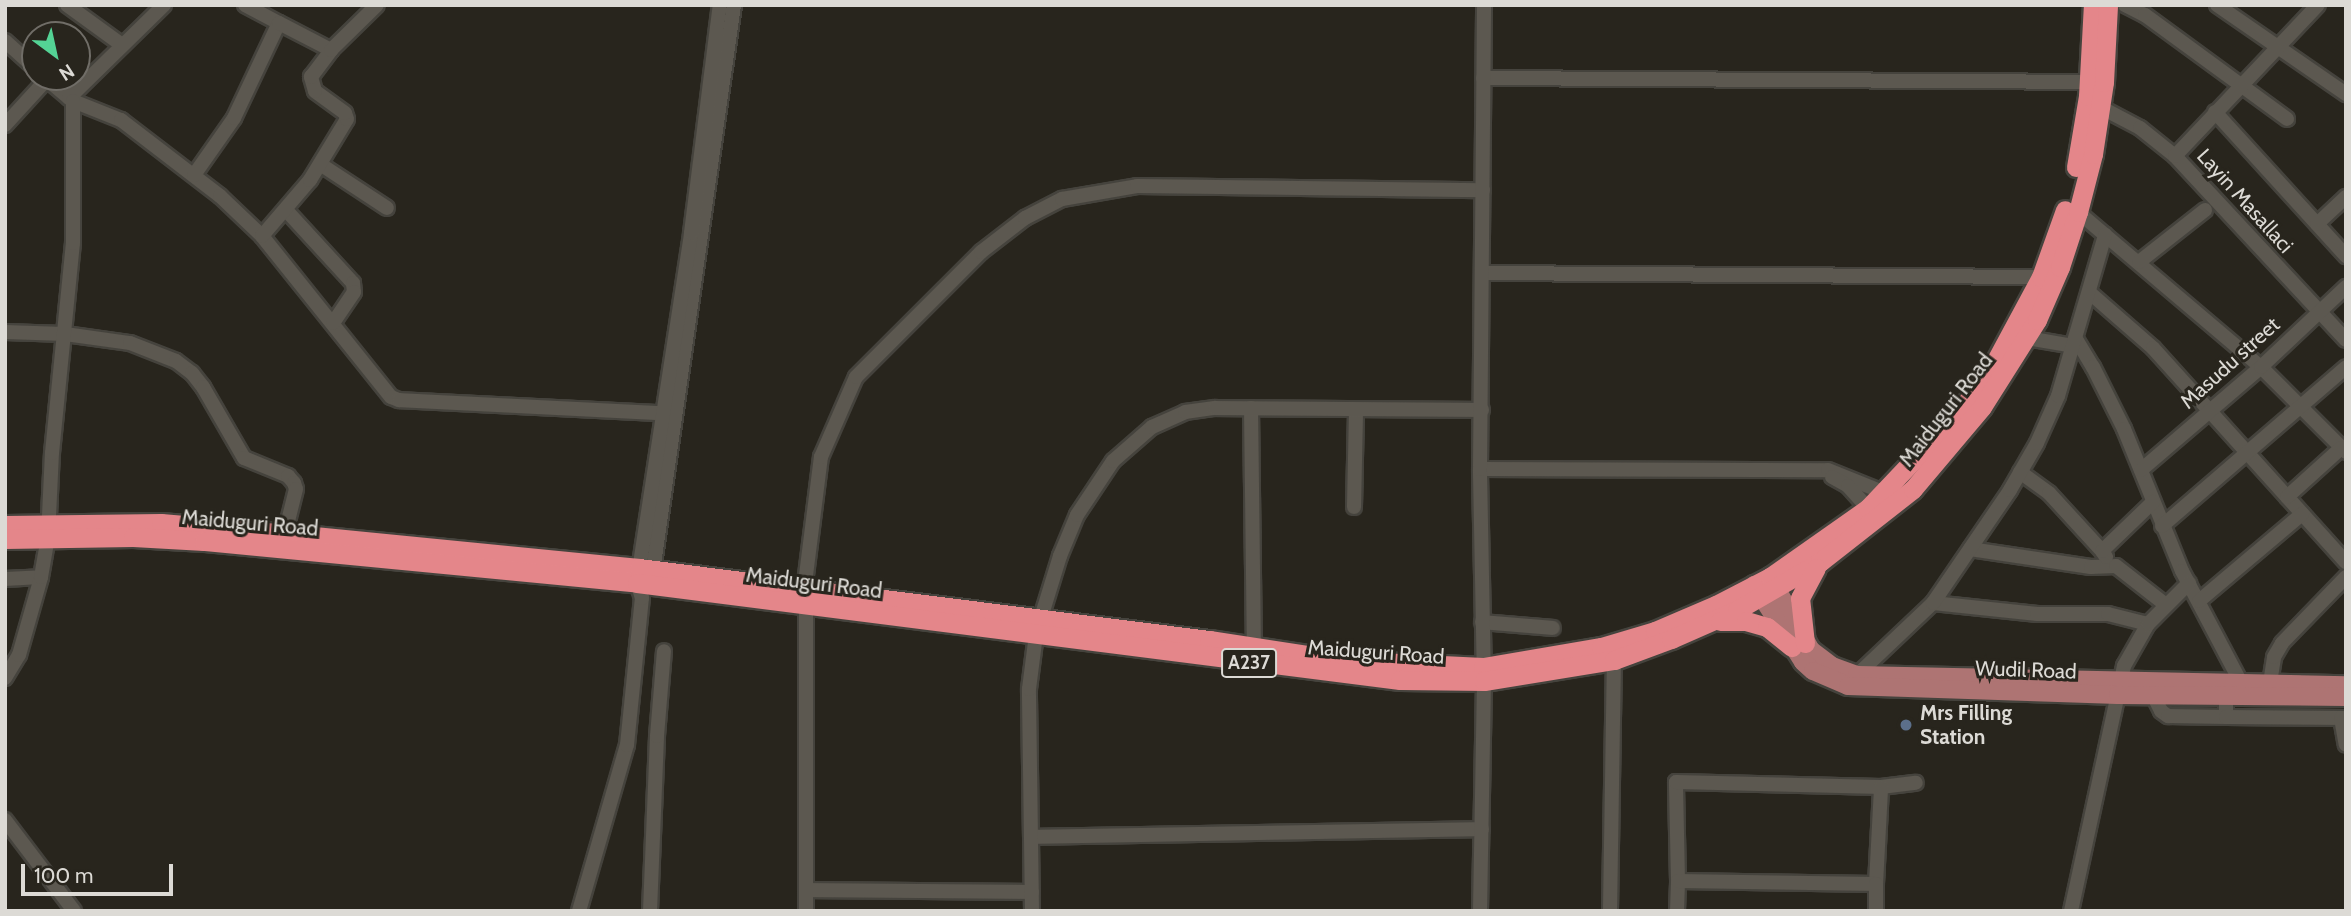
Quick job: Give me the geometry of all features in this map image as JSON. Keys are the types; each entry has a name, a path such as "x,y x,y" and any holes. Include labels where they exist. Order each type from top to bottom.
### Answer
{"highway":[{"name":"Maiduguri Road","path":"5,539 48,530 161,523 285,533 645,581 1037,627 1254,646 1339,660 1484,674 1601,647 1655,631 1766,587 1820,562 1913,489 1982,407 2027,338 2060,267 2078,212 2101,107 2096,82 2093,5"},
{"name":"Maiduguri Road","path":"1037,627 1348,676 1484,674 1614,660 1712,622 1766,587 1885,493 1968,400 2021,318 2041,277 2063,218 2096,82 2108,5"},
{"name":"Maiduguri Road","path":"5,524 48,530 204,541 645,581"},
{"path":"1712,622 1746,621 1767,627 1798,645 1800,598 1804,585 1820,562"}],"main road":[{"name":"Wudil Road","path":"1766,587 1813,671 1848,686 1890,683 2119,688 2241,683 2346,685"},
{"name":"Wudil Road","path":"1798,645 1820,659 1857,675 1890,683"},
{"name":"Wudil Road","path":"2119,688 2153,695 2346,697"}],"street":[{"path":"67,5 122,45"},
{"path":"5,678 19,655 41,577 48,530 52,453 73,243 71,100 164,5"},
{"path":"245,5 331,50"},
{"path":"670,414 720,5"},
{"path":"579,911 627,745 645,581 734,5"},
{"path":"1480,911 1484,674 1480,469 1484,5"},
{"path":"2125,5 2145,15 2287,118"},
{"path":"2217,5 2346,94"},
{"path":"262,236 286,210 320,164 347,119 312,85 311,77 331,50 373,6"},
{"path":"2175,156 2239,85 2317,6"},
{"path":"194,175 234,118 279,23"},
{"path":"5,42 21,56"},
{"path":"1483,78 2096,82"},
{"path":"5,125 34,91"},
{"path":"60,91 71,100 121,120 194,175 262,236 384,389 399,400 670,414"},
{"name":"Layin Masallaci","path":"2101,107 2140,128 2175,156 2346,340"},
{"path":"2215,112 2346,256"},
{"path":"320,164 387,208"},
{"path":"806,911 805,599 821,457 827,436 856,377 981,252 1025,218 1062,199 1137,186 1483,190"},
{"path":"2317,224 2346,197"},
{"path":"286,210 353,284 354,292 333,323"},
{"path":"2139,262 2205,210"},
{"path":"2078,212 2261,367 2344,450 2287,497"},
{"path":"1857,675 1933,603 2021,472 2058,396 2105,235"},
{"path":"1482,273 2041,277"},
{"name":"Masudu street","path":"2141,470 2261,367 2318,310 2346,287"},
{"path":"2090,293 2153,348 2346,562"},
{"path":"5,332 65,334 130,343 177,361 192,373 244,458 288,476 294,483 296,489 285,533"},
{"path":"2027,338 2075,342 2093,367 2141,470 2162,526 2241,683"},
{"path":"2162,526 2346,367"},
{"path":"1032,911 1029,689 1037,627 1059,556 1077,515 1113,461 1152,427 1185,412 1215,408 1482,410"},
{"path":"1251,408 1254,646"},
{"path":"1354,507 1356,410"},
{"path":"1480,469 1819,470 1846,474 1885,493"},
{"path":"1819,470 1848,486 1868,509"},
{"path":"2021,472 2049,493 2113,565"},
{"path":"2102,551 2153,502"},
{"path":"2199,601 2302,514"},
{"path":"1970,549 2091,568 2113,565 2120,567 2166,605"},
{"path":"5,579 41,577"},
{"path":"2270,683 2274,657 2282,643 2346,577"},
{"path":"2071,911 2129,653 2148,624 2189,583"},
{"path":"1933,603 2037,614 2108,614 2148,624"},
{"path":"1482,622 1553,628"},
{"path":"650,911 657,736 664,651"},
{"path":"1610,911 1614,660"},
{"path":"2153,695 2161,711 2168,716 2344,718 2346,745"},
{"path":"2311,718 2312,696"},
{"path":"2225,697 2226,717"},
{"path":"1677,911 1676,782 1881,787 1916,783"},
{"path":"1876,911 1881,787"},
{"path":"5,820 74,911"},
{"path":"1032,837 1482,829"},
{"path":"1678,881 1876,884"},
{"path":"806,890 1032,892"}],"place":[{"name":"Mrs Filling Station","path":"1906,725"}]}
